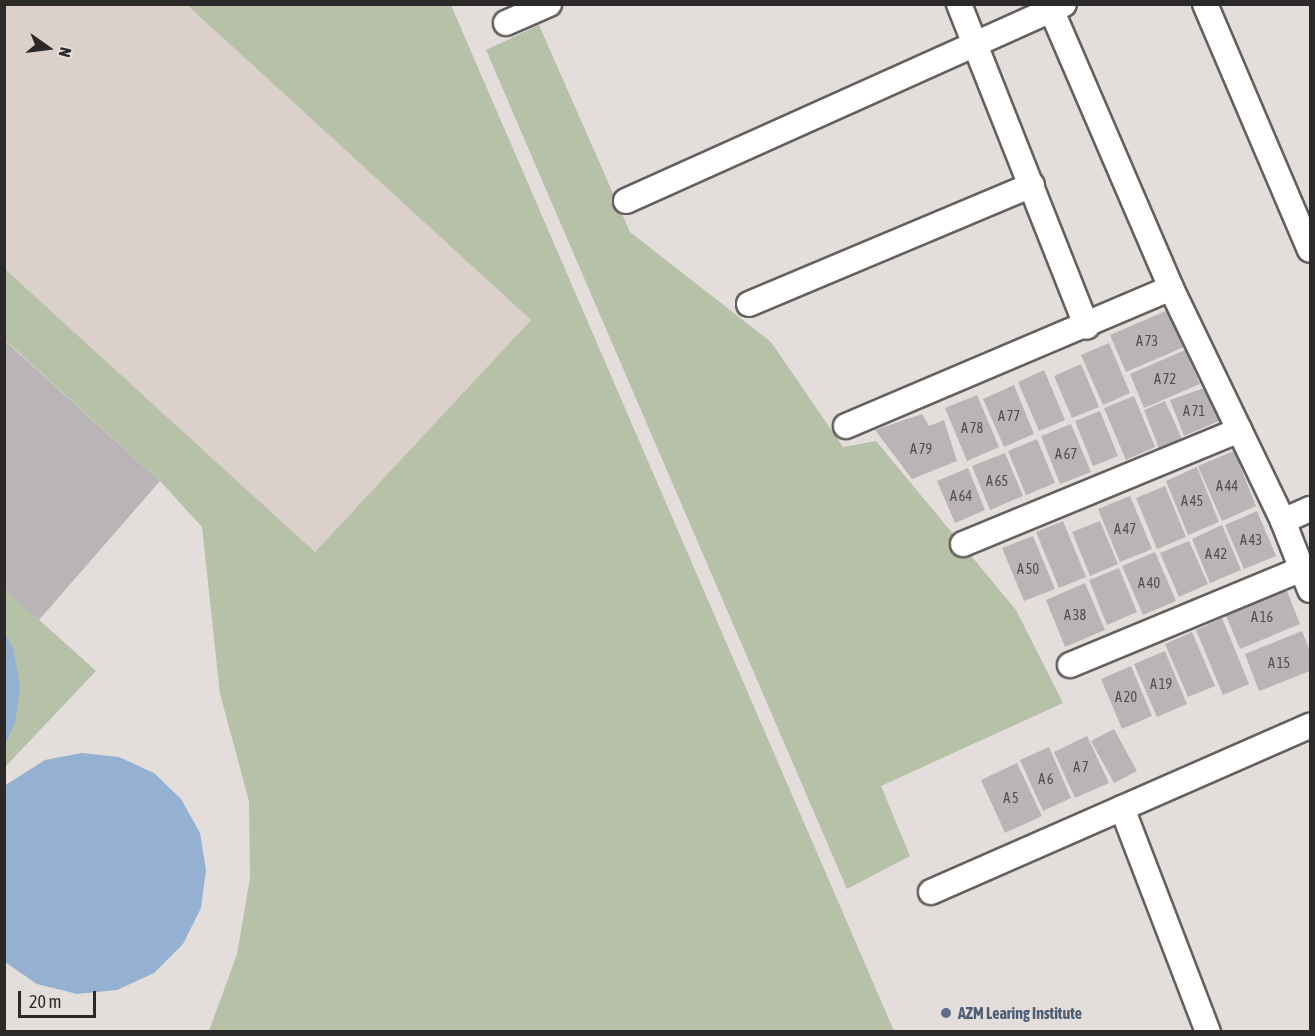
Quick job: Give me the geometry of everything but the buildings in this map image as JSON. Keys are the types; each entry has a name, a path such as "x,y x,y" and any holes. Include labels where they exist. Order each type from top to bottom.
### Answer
{"street":[{"path":"506,23 549,4"},
{"path":"959,4 1087,327"},
{"path":"1204,4 1311,250"},
{"path":"626,201 1057,7 1172,288 1283,521 1306,579 1070,665"},
{"path":"749,304 1032,185"},
{"path":"846,426 1087,327 1172,288"},
{"path":"963,544 1239,430"},
{"path":"1283,521 1311,508"},
{"path":"931,892 1311,726"},
{"path":"1122,808 1208,1032"}],"shaded area":[{"path":"4,5 187,5 531,320 315,552 5,269"}],"green space":[{"path":"187,5 451,5 894,1031 209,1031 237,954 250,878 249,801 220,694 202,527 160,481 5,340 5,269 315,552 531,320"},
{"path":"539,25 630,232 771,342 843,447 876,441 1016,610 1063,703 881,786 910,856 847,889 486,50"},
{"path":"5,589 96,671 5,767"}],"water":[{"path":"4,633 13,648 20,686 15,723 5,744"},
{"path":"82,753 119,757 154,773 181,799 200,833 206,870 201,908 183,944 154,973 117,990 77,994 37,984 5,962 4,786 45,760"}],"place":[{"name":"AZM Learing Institute","path":"946,1013"}]}
